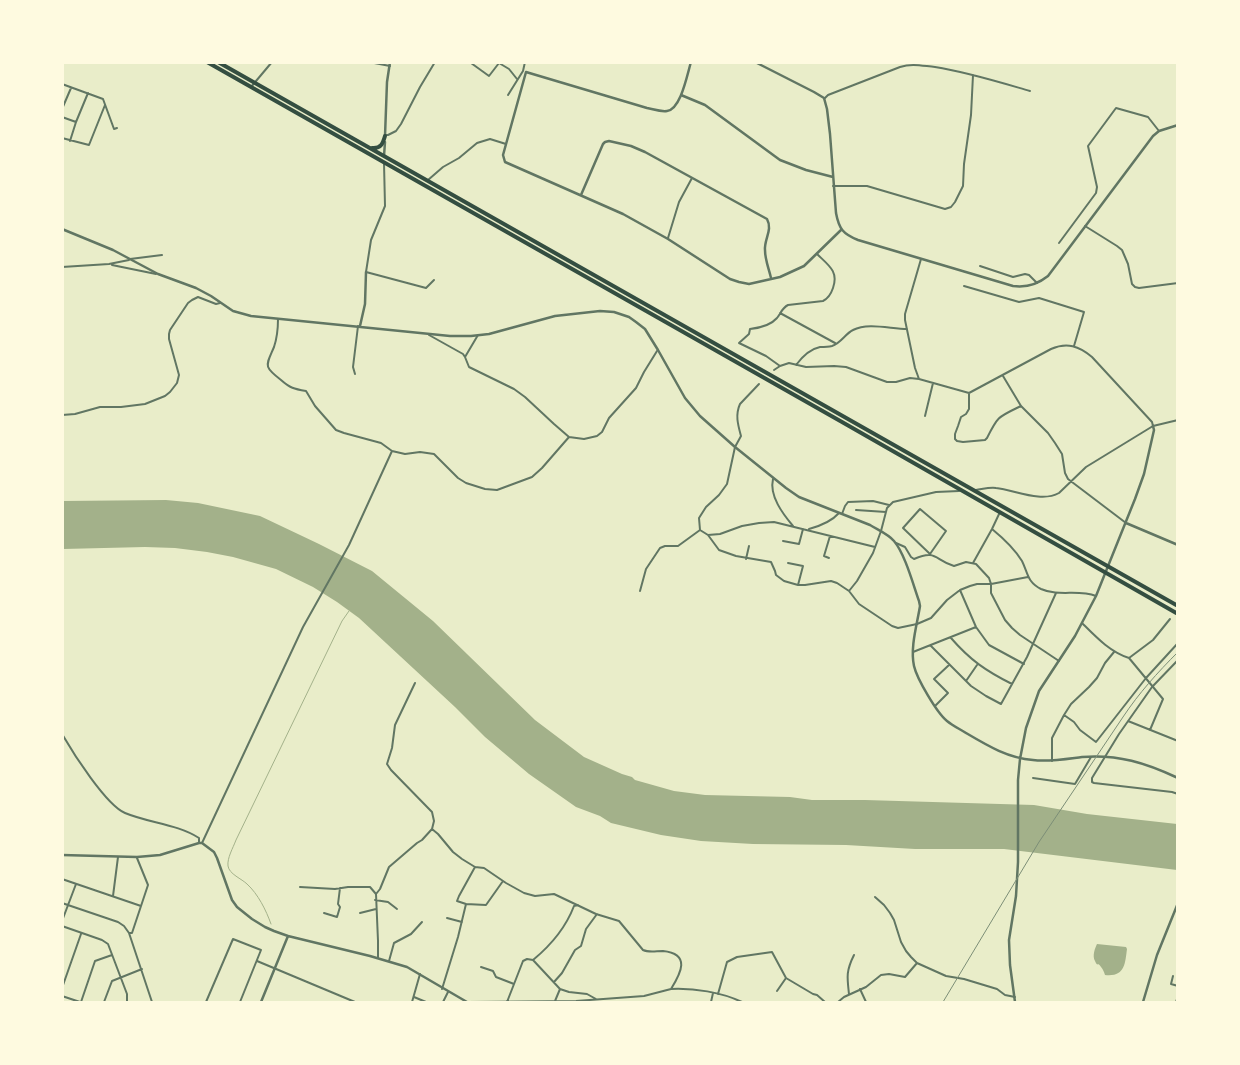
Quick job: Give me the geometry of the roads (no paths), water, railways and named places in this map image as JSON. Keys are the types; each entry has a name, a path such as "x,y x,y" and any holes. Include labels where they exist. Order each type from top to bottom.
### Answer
{"highway":[{"path":"207,62 1178,614"},
{"path":"218,62 1178,606"},
{"path":"370,148 381,145 385,135"}],"street":[{"path":"251,87 272,62"},
{"path":"356,374 353,367 359,326 365,304 366,272 371,240 385,206 384,156 387,82 390,64 370,62"},
{"path":"385,135 392,133 401,124 435,62"},
{"path":"471,62 489,76 499,63 514,74 517,79"},
{"path":"525,62 525,72 503,155 504,162 623,214 668,239 734,281 749,284 780,277 804,266 841,230"},
{"path":"525,72 661,111 668,111 676,107 690,62"},
{"path":"755,62 824,98 830,134 836,213 841,230 858,240 1014,286 1026,287 1045,279 1153,136 1159,131 1178,125"},
{"path":"824,98 900,66 913,64 973,75 1030,91"},
{"path":"508,95 517,79 525,72"},
{"path":"834,186 867,186 945,209 951,207 963,186 971,115 973,75"},
{"path":"62,84 103,99 114,129 117,128"},
{"path":"62,109 72,87"},
{"path":"70,141 88,93"},
{"path":"681,95 706,104 780,160 806,170 833,177"},
{"path":"62,138 89,145 106,105"},
{"path":"1059,242 1096,194 1097,187 1088,146 1116,108 1148,117 1159,131"},
{"path":"62,117 76,122"},
{"path":"423,185 443,167 459,158 477,143 490,139 506,144"},
{"path":"581,195 603,144 607,141 638,149 767,219 770,229 765,252 771,278"},
{"path":"668,239 679,202 692,178"},
{"path":"1085,226 1122,250 1128,264 1132,284 1135,287 1178,284"},
{"path":"62,230 113,250 158,274"},
{"path":"62,267 109,264 162,254"},
{"path":"780,366 766,356 739,344 749,334 750,329 757,329 776,319 784,307 823,301 830,296 834,286 834,271 817,254"},
{"path":"919,379 915,368 905,314 921,259"},
{"path":"109,264 158,274 196,288 238,313 278,319 450,336 489,334 555,316 600,311 614,312 629,317 645,329 686,398 706,423 780,485 799,497 881,531 894,542 905,547 914,559 930,554"},
{"path":"980,266 1013,276 1029,275 1037,283"},
{"path":"366,272 426,288 434,280"},
{"path":"964,286 1019,302 1039,298 1084,312 1074,346"},
{"path":"62,415 75,414 100,407 145,404 165,396 177,384 179,374 169,339 170,330 192,300 198,297 216,304 220,303"},
{"path":"780,313 836,344"},
{"path":"278,319 277,337 268,360 271,372 290,387 306,390 315,406 336,430 381,443 392,452 406,454 430,452 458,478 475,487 491,490 505,488 532,477 569,437"},
{"path":"796,365 810,351 836,344 855,328 879,326 907,329"},
{"path":"427,334 452,347 465,357 470,367 514,389 569,437 584,439 597,436 602,432 609,418 636,388 658,350"},
{"path":"465,357 478,335"},
{"path":"774,370 790,363 806,367 846,367 890,383 910,378 919,379 969,394 1051,349 1063,345 1074,346 1082,349 1092,357 1152,422 1154,430 1144,474 1108,567 1082,624 1039,691 1026,728 1020,758 1017,796 1018,862 1016,896 1009,947 1015,1002"},
{"path":"1003,376 1021,406 1056,443 1062,454 1066,476 1071,481 1126,523 1178,544"},
{"path":"925,416 932,383"},
{"path":"700,530 699,518 706,507 719,496 726,484 735,447 741,436 737,420 738,408 759,384"},
{"path":"969,394 969,409 962,417 955,434 955,440 960,442 985,440 1000,416 1021,406"},
{"path":"849,591 873,553 886,512 893,502 936,492 997,488 1023,494 1051,497 1059,493 1086,468 1153,426 1178,420"},
{"path":"62,855 137,857 160,855 200,843 303,627 347,548 392,452"},
{"path":"773,479 772,491 784,515 794,526"},
{"path":"807,530 823,525 840,514 848,502 873,501 890,505"},
{"path":"930,554 946,531 920,509 903,528 930,554 954,566 966,562 976,564 989,578 991,593 1006,620 1020,635 1059,661"},
{"path":"856,510 886,512"},
{"path":"973,563 1000,512"},
{"path":"708,535 720,534 742,526 774,522 875,547"},
{"path":"783,541 799,544 802,529"},
{"path":"992,529 1016,553 1022,561 1028,577 1040,588 1049,592 1078,592 1096,596"},
{"path":"700,530 708,535 719,550 746,559 770,562 776,575 790,584 805,585 831,581 849,591 860,604 892,626 898,628 917,624 931,618 947,600 960,590 976,584 991,584 1028,577"},
{"path":"640,592 646,569 660,548 664,546 678,546 700,530"},
{"path":"829,558 824,556 830,536"},
{"path":"894,542 903,557 920,606 912,652 914,668 921,684 946,721 994,749 1010,756 1052,761 1091,757 1137,761 1178,778"},
{"path":"746,559 749,546"},
{"path":"788,563 803,566 798,585"},
{"path":"960,590 976,627 989,645 1024,664"},
{"path":"931,646 966,681 1000,704 1024,664 1056,593"},
{"path":"1129,658 1153,640 1170,619"},
{"path":"1082,624 1105,644 1129,658 1163,699 1150,730"},
{"path":"912,652 976,627"},
{"path":"951,638 964,653 978,664 1012,684"},
{"path":"1064,715 1096,742 1146,678 1178,643"},
{"path":"1052,761 1052,738 1064,715 1071,704 1097,678 1105,663 1115,651"},
{"path":"1178,660 1152,687 1092,778 1094,783 1178,794"},
{"path":"935,706 948,693 934,679 949,664"},
{"path":"966,681 978,664"},
{"path":"378,958 376,894 389,867 429,834 434,822 432,812 387,764 392,748 395,725 415,683"},
{"path":"1128,722 1177,741 1178,737"},
{"path":"62,734 85,770 112,804 123,812 186,831 198,838 200,843 214,852 232,900 252,919 274,932 407,967 466,1002 595,1001 644,996 671,989 713,993 742,1002"},
{"path":"1033,778 1075,784 1091,757"},
{"path":"432,829 454,852 475,867 484,868 524,893 535,896 554,894 597,914 619,921 647,952 662,951 677,955 680,959 681,967 671,989"},
{"path":"113,896 118,856"},
{"path":"129,934 132,932 148,885 137,857"},
{"path":"475,867 457,901 466,904 486,905 503,881"},
{"path":"62,879 141,906"},
{"path":"62,921 76,884"},
{"path":"300,887 370,887 376,894"},
{"path":"324,914 337,917 340,907 338,904 340,888"},
{"path":"876,897 890,913 901,942 911,958 917,963 946,976 964,979 997,989 1005,995 1015,997"},
{"path":"375,900 388,902 397,908"},
{"path":"62,903 118,922 124,926 129,934 142,969 152,1002"},
{"path":"1142,1002 1157,955 1178,903"},
{"path":"442,988 466,904"},
{"path":"533,960 543,951 569,919 574,906 578,905"},
{"path":"360,913 376,909"},
{"path":"554,982 562,973 575,950 582,946 586,929 597,914"},
{"path":"447,918 462,922"},
{"path":"389,961 394,943 411,934 422,922"},
{"path":"62,926 104,941 109,946 127,994 127,1002"},
{"path":"62,988 81,933"},
{"path":"261,1002 288,936"},
{"path":"206,1002 233,939 261,950 240,1002"},
{"path":"718,994 727,962 737,957 772,952 786,978 817,995 825,1002"},
{"path":"62,996 81,1002 95,961 112,955"},
{"path":"849,994 848,967 854,955"},
{"path":"506,1002 523,961 526,959 533,960 560,989 587,994 595,1001"},
{"path":"257,961 355,1002"},
{"path":"838,1002 886,974 905,977 917,963"},
{"path":"481,967 493,972 496,977 514,984"},
{"path":"104,1002 112,981 142,969"},
{"path":"412,1002 420,974"},
{"path":"1173,976 1171,984 1178,986"},
{"path":"777,991 786,978"},
{"path":"554,1002 560,989"},
{"path":"860,989 866,1002"},
{"path":"443,1002 448,992"},
{"path":"711,1002 713,993"},
{"path":"1176,1002 1178,996"},
{"path":"414,997 426,1002"}],"waterway":[{"path":"271,924 255,892 233,874 229,869 228,860 342,621 349,611"}],"railway":[{"path":"943,1002 1039,842 1129,708 1178,652"}]}
